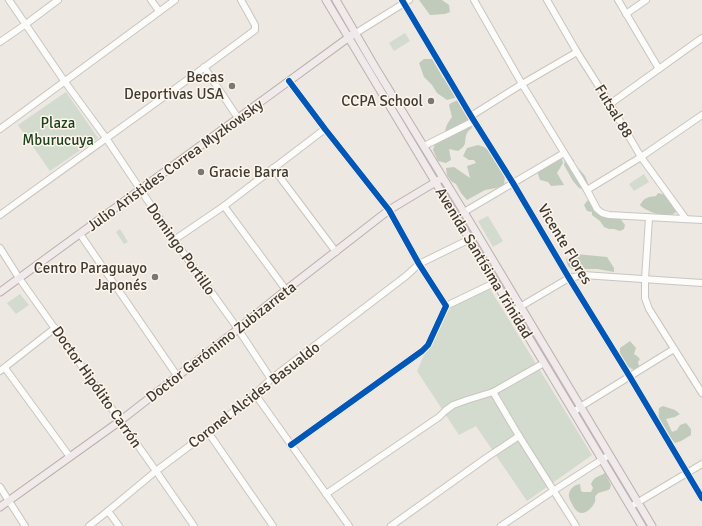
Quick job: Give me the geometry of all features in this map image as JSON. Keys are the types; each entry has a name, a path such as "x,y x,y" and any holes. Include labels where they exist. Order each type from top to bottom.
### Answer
{"main road":[{"name":"Avenida Santísima Trinidad","path":"326,0 642,526"},
{"name":"Avenida Santísima Trinidad","path":"336,0 652,526"},
{"name":"Julio Aristides Correa Myzkowsky","path":"0,292 356,33"},
{"name":"Doctor Gerónimo Zubizarreta","path":"0,507 120,421 178,377 389,210 443,178"}],"street":[{"name":"Domingo Portillo","path":"9,0 65,82 106,138 174,240 238,329 271,379"},
{"path":"0,42 58,0"},
{"path":"151,0 159,11"},
{"path":"0,129 175,0"},
{"path":"0,215 255,30 255,25 240,0"},
{"path":"474,0 522,84 587,190 597,209 602,213 609,215 702,220"},
{"name":"Futsal 88","path":"547,0 641,157 686,219"},
{"path":"618,0 659,68"},
{"path":"626,14 646,0"},
{"path":"356,33 405,1"},
{"name":"Vicente Flores","path":"405,1 473,118 702,498"},
{"path":"610,104 702,38"},
{"path":"424,146 473,118 522,84 577,52"},
{"path":"204,67 238,118"},
{"path":"290,81 325,129 389,210 419,264 446,306"},
{"path":"587,190 641,157 702,115"},
{"path":"174,240 224,206 325,129"},
{"path":"464,212 564,153"},
{"path":"273,168 336,252"},
{"path":"224,206 286,290"},
{"path":"650,218 645,298 649,309 702,391"},
{"path":"80,234 178,377"},
{"name":"Coronel Alcides Basualdo","path":"89,526 156,471 208,432 271,379 406,276 419,264 470,239"},
{"name":"Doctor Hipólito Carrón","path":"0,248 19,278 194,526"},
{"path":"513,311 569,278 583,275 702,284"},
{"path":"291,445 422,351 428,345 446,306 496,282"},
{"path":"55,328 2,370 70,457"},
{"path":"574,412 674,349"},
{"path":"326,494 439,417 453,405 493,392 544,363"},
{"path":"493,392 576,526"},
{"path":"255,394 348,526"},
{"path":"208,432 273,526"},
{"path":"391,526 519,436"},
{"path":"501,526 553,490 609,455"},
{"path":"631,507 702,464"},
{"path":"0,487 25,526"},
{"path":"108,511 119,526"}],"green space":[{"path":"419,0 442,0 449,5 450,12 445,14 430,15"},
{"path":"405,33 410,41 394,51 389,43"},
{"path":"357,42 435,171 435,172 356,43"},
{"path":"424,59 432,59 443,78 457,84 459,90 458,97 447,100 437,93 424,77 419,63"},
{"name":"Plaza Mburucuya","path":"66,92 98,138 50,171 18,125"},
{"path":"458,100 470,114 468,123 472,128 467,133 465,145 461,149 458,151 449,149 451,160 446,163 438,161 433,150 435,144 445,138 446,127 452,117 449,105"},
{"path":"478,145 484,147 492,153 505,175 504,185 485,190 467,200 456,184 451,181 447,175 446,168 454,167 470,178 467,166 476,163 474,160 469,160 463,156 467,148"},
{"path":"556,158 562,159 563,163 557,173 564,185 551,186 548,182 540,180 538,167"},
{"path":"571,158 574,160 574,166 585,176 588,183 586,187 582,189 579,188 573,181 564,165 565,159"},
{"path":"644,174 649,182 634,191 629,184"},
{"path":"441,183 442,183 512,299"},
{"path":"658,193 666,195 677,209 675,213 669,216 662,215 649,211 640,205 644,199 656,196"},
{"path":"588,200 597,205 607,216 619,217 625,225 624,229 620,231 604,227 600,221 592,215 592,212 587,211 584,205"},
{"path":"488,216 503,241 493,247 478,221"},
{"path":"120,229 128,242 124,244 116,232"},
{"path":"576,254 607,257 614,268 614,272 597,269 584,269 579,267 572,269 568,266 566,259"},
{"path":"487,284 592,455 527,501 476,426 459,435 417,371 436,329 455,302"},
{"path":"20,294 29,305 16,314 7,303"},
{"path":"520,313 576,404 575,405"},
{"path":"630,341 636,348 634,354 640,359 638,362 638,369 635,370 628,367 623,362 620,352 620,348"},
{"path":"663,406 675,410 680,414 666,419 672,432 677,430 680,425 686,423 691,429 691,435 675,443 660,422 659,408"},
{"path":"605,473 611,485 610,489 600,492 595,497 594,503 588,511 583,513 579,512 575,509 570,500 569,494 571,489 580,484 581,491 591,492 593,488 591,484 594,479"}],"cycle path":[{"path":"402,0 702,498"},
{"path":"289,81 389,210 419,264 446,306 428,345 422,351 291,445"}],"place":[{"name":"Becas Deportivas USA","path":"232,86"},
{"name":"CCPA School","path":"431,101"},
{"name":"Gracie Barra","path":"201,172"},
{"name":"Centro Paraguayo Japonés","path":"155,277"}]}
